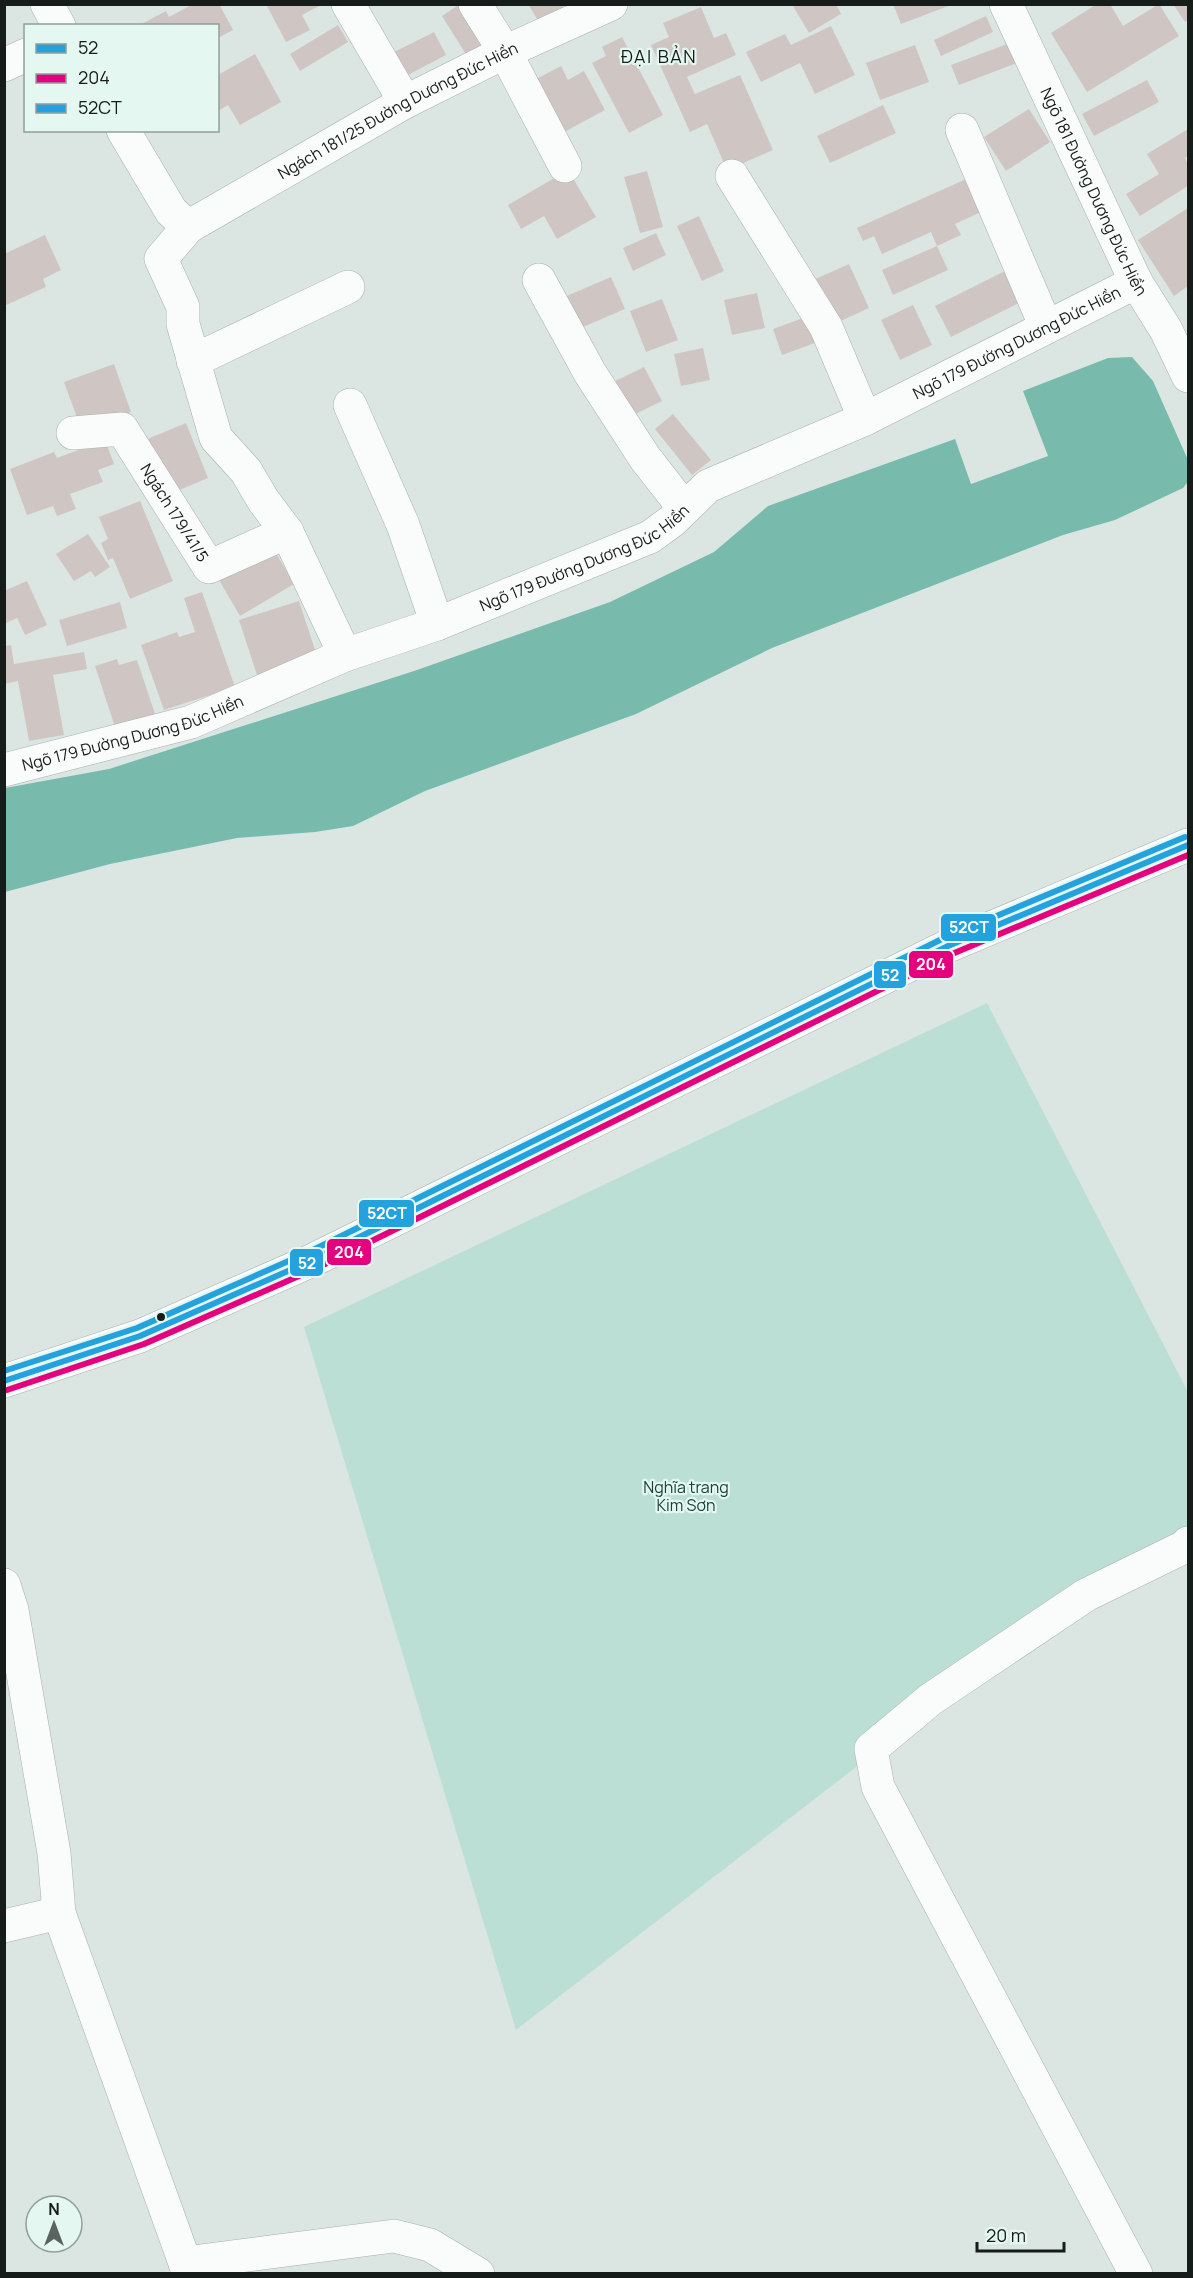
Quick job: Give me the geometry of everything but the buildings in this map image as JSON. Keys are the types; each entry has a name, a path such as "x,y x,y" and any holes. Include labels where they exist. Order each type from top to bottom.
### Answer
{"main road":[{"path":"47,4 58,24"},
{"path":"348,4 405,102"},
{"path":"475,4 505,52 566,166"},
{"name":"Ngách 181/25 Đường Dương Đức Hiền","path":"193,361 183,324 183,307 161,259 188,227 405,102 505,52 611,4"},
{"name":"Ngõ 181 Đường Dương Đức Hiền","path":"1006,4 1136,282 1178,323 1188,376"},
{"path":"4,65 24,56"},
{"path":"962,130 1046,327"},
{"path":"124,132 171,211 188,227"},
{"path":"732,176 826,327 865,419"},
{"path":"539,280 591,373 645,458 684,508"},
{"name":"Ngõ 179 Đường Dương Đức Hiền","path":"4,770 191,722 345,655 437,624 650,537 672,521 708,486 865,419 1136,282"},
{"path":"345,655 287,532 263,500 246,471 216,438 193,361 348,287"},
{"path":"350,405 403,525 437,624"},
{"name":"Ngách 179/41/5","path":"73,434 122,429 209,567 287,532"},
{"path":"4,1381 140,1335 313,1260 948,946 1188,845"},
{"path":"1136,2274 878,1787 871,1749 932,1699 1086,1594 1188,1543"},
{"path":"4,1585 12,1610 54,1853 59,1913 187,2268 394,2236 430,2245 478,2274"},
{"path":"4,1926 59,1913"}],"green space":[{"name":"Nghĩa trang Kim Sơn","path":"987,1003 1188,1392 1188,1543 1076,1597 516,2030 304,1327"}],"shaded area":[{"path":"1132,357 1153,381 1188,460 1188,482 1183,488 1115,520 1063,535 772,648 636,714 425,791 353,826 315,832 237,838 110,864 5,892 5,788 109,769 414,671 610,602 714,552 768,506 955,439 971,484 1048,456 1023,391 1108,358"}],"transit line":[{"name":"52CT","path":"4,1371 137,1328 309,1252 944,938 1185,837"},
{"name":"52","path":"4,1381 140,1336 313,1260 948,946 1188,845"},
{"name":"204","path":"7,1390 144,1344 317,1268 952,954 1188,855"}],"district":[{"name":"ĐẠI BẢN","path":"659,56"}]}
